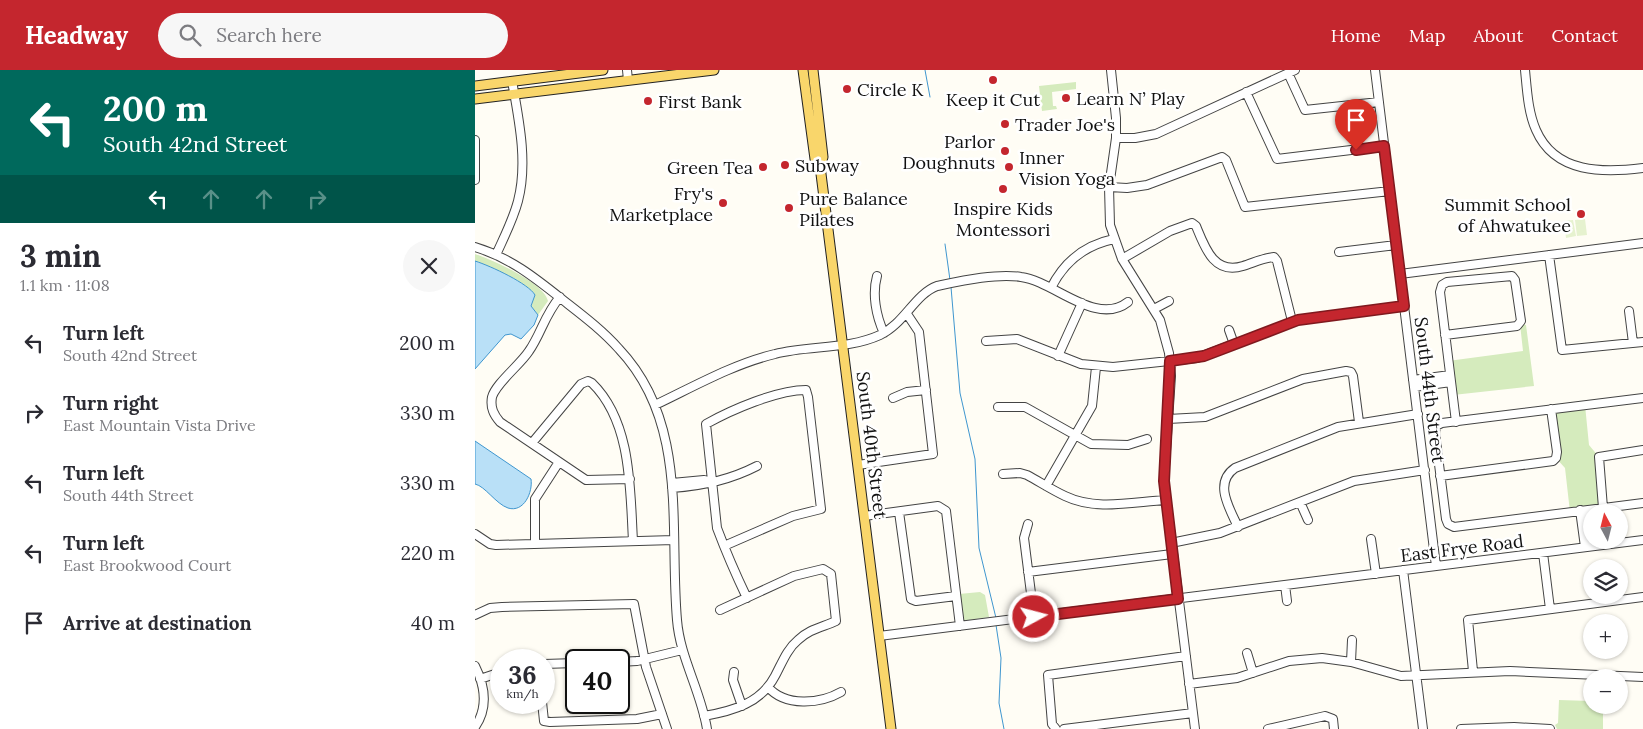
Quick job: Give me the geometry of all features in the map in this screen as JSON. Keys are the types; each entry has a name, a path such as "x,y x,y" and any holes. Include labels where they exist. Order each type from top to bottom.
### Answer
{"main road":[{"path":"475,86 603,70"},
{"path":"475,99 714,70"},
{"name":"South 40th Street","path":"803,70 815,159 820,166"},
{"name":"South 40th Street","path":"813,70 823,157 820,166 890,729"}],"street":[{"path":"627,70 628,80"},
{"path":"1111,70 1116,138 1109,187 1109,215 1121,259 1154,309 1166,338 1170,361 1164,468 1166,500 1195,729"},
{"name":"South 44th Street","path":"1375,70 1436,566"},
{"path":"1525,70 1528,102 1537,132 1555,154 1581,168 1600,172 1643,168"},
{"path":"1116,138 1156,134 1291,72 1305,110 1379,102"},
{"path":"496,255 513,218 519,199 522,176 523,158 512,81"},
{"path":"1246,92 1277,159 1384,146"},
{"path":"475,140 475,180"},
{"path":"1109,187 1127,188 1147,185 1222,157 1226,160 1245,207 1390,190"},
{"path":"1121,259 1170,230 1192,224 1196,226 1208,254 1220,265 1235,268 1274,257 1277,261 1292,321"},
{"path":"1051,288 1065,260 1090,247 1114,239"},
{"path":"1400,274 1643,243"},
{"path":"1339,252 1397,244"},
{"path":"475,248 496,255 534,276 595,325 621,350 655,405 669,450 677,619 682,650 707,729"},
{"path":"1549,255 1562,350 1643,342"},
{"path":"877,276 875,291 878,318 884,333"},
{"path":"655,405 725,373 775,354 860,342 884,333 907,314 933,287 949,283 1015,276 1030,278 1100,310 1121,308 1128,302"},
{"path":"1445,335 1517,326 1520,324 1515,280 1512,276 1447,282 1442,285 1440,292 1445,335 1456,422"},
{"path":"559,297 547,313 528,353 494,393 492,406 501,422 586,480 630,479"},
{"path":"1154,309 1169,301"},
{"path":"1058,356 1083,303"},
{"path":"986,341 1022,340 1058,356 1096,367 1170,361 1204,356 1292,321 1404,306"},
{"path":"1629,311 1633,343"},
{"path":"858,465 933,454 919,332 907,314"},
{"path":"1229,330 1234,344"},
{"path":"1046,486 1092,406 1096,367"},
{"path":"1168,419 1205,418 1303,379 1351,372 1359,422"},
{"path":"1414,384 1451,379"},
{"path":"532,443 581,384 588,382 595,386 619,429 627,456 633,541"},
{"path":"720,545 793,516 821,509 808,397 805,390 797,390 765,399 706,424 720,545 747,598"},
{"path":"893,398 907,392 926,390"},
{"path":"1583,510 1454,527 1448,524 1440,476 1436,426 1643,398"},
{"path":"998,407 1025,406 1091,444 1101,446 1133,444 1147,439"},
{"path":"1440,476 1553,461 1556,458 1551,409"},
{"path":"1238,527 1223,489 1230,472 1317,434 1359,422 1418,414"},
{"path":"1603,504 1599,457 1643,450"},
{"path":"535,544 535,499 559,462"},
{"path":"672,485 705,485 727,479 757,466"},
{"path":"1171,542 1201,538 1238,527 1359,479 1425,470"},
{"path":"1003,474 1020,473 1066,497 1093,504 1166,500"},
{"path":"1300,502 1308,520"},
{"path":"1628,505 1643,503"},
{"path":"864,516 938,506 946,511 960,626"},
{"path":"899,512 911,599 916,601 956,596"},
{"path":"1028,524 1024,538 1034,617"},
{"path":"475,534 490,544 674,540"},
{"path":"1371,539 1376,574"},
{"name":"East Frye Road","path":"1628,541 1643,540"},
{"name":"East Frye Road","path":"879,636 1543,553 1583,544"},
{"path":"1543,553 1550,609"},
{"path":"1028,572 1172,554"},
{"path":"704,716 742,706 756,699 768,687 792,645 799,638 836,621 831,574 823,568 801,574 719,610"},
{"path":"1403,570 1423,729"},
{"path":"1285,585 1287,601"},
{"path":"1473,671 1468,620 1643,597"},
{"path":"475,615 490,608 502,607 634,604 644,659 667,729"},
{"path":"1351,640 1351,662"},
{"path":"630,661 682,650"},
{"path":"1247,653 1253,673"},
{"path":"1055,729 1047,679 1048,675 1186,656"},
{"path":"1189,684 1226,680 1299,660 1322,658 1351,662 1377,674 1393,676 1473,671 1544,671 1643,677"},
{"path":"475,666 484,691 482,712 475,727"},
{"path":"735,672 733,680 742,706"},
{"path":"480,678 490,675"},
{"path":"768,687 785,699 794,702 832,697 841,692"},
{"path":"1064,729 1193,713"},
{"path":"543,714 544,721 637,720 662,714"},
{"path":"1268,729 1330,716 1334,729"},
{"path":"1461,729 1550,729"}],"green space":[{"path":"1076,82 1076,89 1052,92 1053,106 1056,106 1057,109 1042,111 1039,86"},
{"path":"1585,219 1587,235 1577,236 1575,220"},
{"path":"1573,220 1576,236 1566,238 1564,221"},
{"path":"475,254 517,273 537,287 548,301 538,315 531,306 534,293 513,278 475,262"},
{"path":"1520,324 1526,325 1534,386 1453,395 1448,361 1523,351"},
{"path":"1585,405 1589,445 1599,457 1603,504 1583,504 1583,510 1570,512 1565,468 1556,458 1551,409"},
{"path":"980,592 985,595 989,617 963,621 959,594"},
{"path":"1559,700 1583,701 1583,714 1603,714 1603,729 1557,729 1555,725 1558,723"}],"water":[{"path":"475,261 509,276 531,291 535,295 531,306 538,315 534,325 521,339 511,334 505,335 475,369"},
{"path":"475,441 531,479 529,495 519,507 514,509 504,506 483,488 475,484"}],"waterway":[{"path":"925,70 930,97"},
{"path":"945,244 950,280"},
{"path":"951,287 960,393 975,459 979,548 996,618"},
{"path":"996,625 1001,658 999,703 1004,729"}],"place":[{"name":"Keep it Cut","path":"993,80"},
{"name":"Circle K","path":"847,89"},
{"name":"Learn N’ Play","path":"1066,98"},
{"name":"First Bank","path":"648,101"},
{"name":"Trader Joe's","path":"1005,124"},
{"name":"Parlor Doughnuts","path":"1005,151"},
{"name":"Subway","path":"785,165"},
{"name":"Green Tea","path":"763,167"},
{"name":"Inner Vision Yoga","path":"1009,167"},
{"name":"Inspire Kids Montessori","path":"1003,189"},
{"name":"Fry's Marketplace","path":"723,203"},
{"name":"Pure Balance Pilates","path":"789,208"},
{"name":"Summit School of Ahwatukee","path":"1581,214"}],"route":[{"path":"1034,617 1178,599 1164,481 1171,376 1170,361 1204,356 1298,320 1404,306 1384,146 1356,150"}]}
